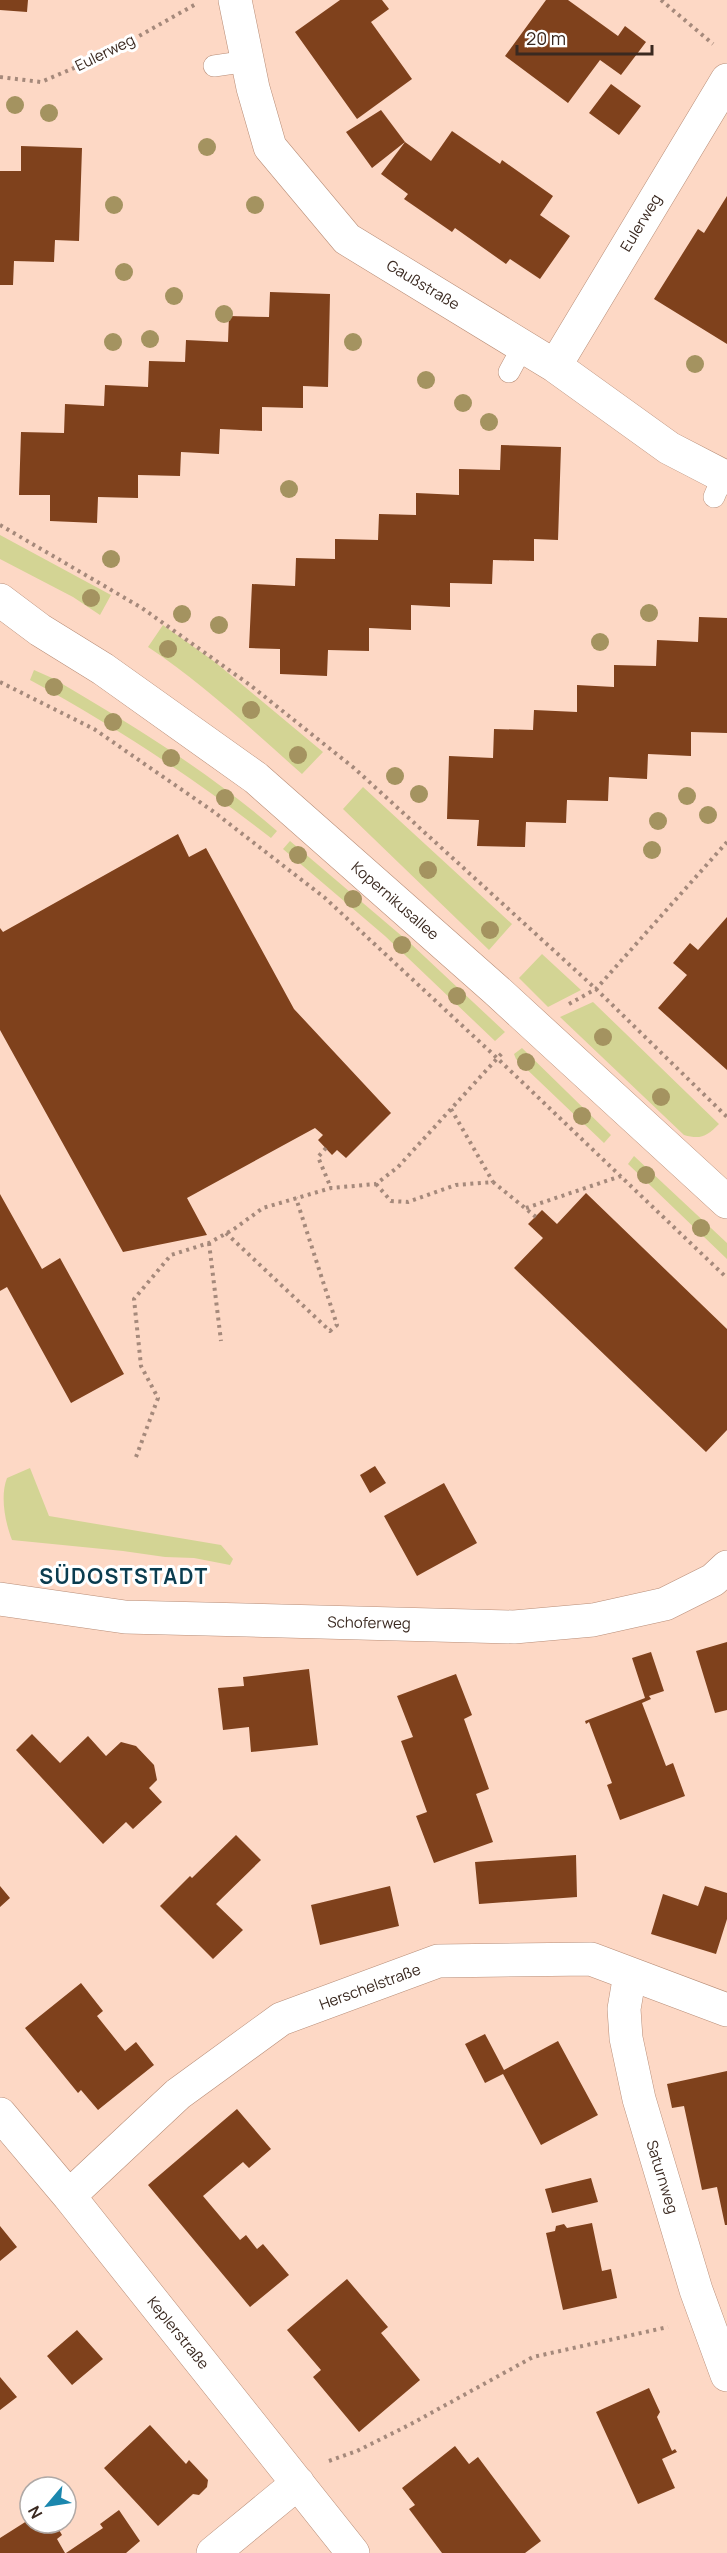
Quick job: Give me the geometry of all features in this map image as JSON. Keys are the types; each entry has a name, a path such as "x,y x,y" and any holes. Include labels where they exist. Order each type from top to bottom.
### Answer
{"street":[{"name":"Gaußstraße","path":"235,0 270,147 347,239 516,359 555,366 673,438 721,484"},
{"name":"Eulerweg","path":"555,366 618,248 682,143 727,80"},
{"name":"Kopernikusallee","path":"0,600 40,630 103,669 256,778 534,1024 727,1202"},
{"name":"Kopernikusallee","path":"0,621 40,630"},
{"name":"Schoferweg","path":"0,1599 125,1617 514,1627 592,1620 665,1605 722,1578"},
{"name":"Herschelstraße","path":"69,2196 178,2094 281,2019 438,1961 591,1959 727,2010"},
{"name":"Saturnweg","path":"630,1974 624,2009 626,2038 639,2099 727,2375"},
{"name":"Keplerstraße","path":"0,2114 69,2196 353,2553"},
{"path":"213,2553 295,2479"}],"lane":[{"path":"214,66 248,61"}],"path":[{"name":"Eulerweg","path":"0,77 41,82 107,54 204,0"},
{"path":"661,0 719,49"},
{"path":"0,525 142,608 250,685 354,768 596,989 727,1117"},
{"path":"0,682 94,729 214,812 325,898 497,1058 727,1278"},
{"path":"136,1457 158,1398 141,1366 134,1299 171,1255 209,1243 264,1208 331,1188 376,1184 398,1167 497,1058 534,1024 596,989 727,842"},
{"path":"451,1109 493,1182 536,1216"},
{"path":"326,1148 318,1157 331,1188"},
{"path":"525,1209 621,1176"},
{"path":"376,1184 391,1201 408,1202 456,1185 493,1182"},
{"path":"226,1233 330,1331 337,1325 296,1198"},
{"path":"209,1243 221,1341"},
{"path":"295,2479 357,2451 533,2357 707,2318"}],"green space":[{"path":"0,535 111,595 100,615 73,597 0,559"},
{"path":"163,625 215,662 323,752 302,774 208,692 148,647"},
{"path":"34,670 82,695 168,749 224,788 277,831 271,838 154,754 30,680"},
{"path":"363,787 512,924 489,950 343,809"},
{"path":"290,841 410,943 505,1032 495,1041 385,936 283,849"},
{"path":"542,954 581,990 548,1007 519,978"},
{"path":"593,1002 719,1124 703,1136 684,1135 560,1017"},
{"path":"522,1048 611,1135 604,1143 516,1059 514,1054"},
{"path":"634,1156 727,1243 727,1259 628,1164"},
{"path":"30,1468 49,1516 221,1545 233,1559 230,1565 194,1558 165,1557 12,1540 4,1509 5,1485 7,1478"}],"building":[{"path":"0,0 28,0 27,12 0,10"},
{"path":"340,0 382,0 389,9 371,22 412,79 357,119 295,32"},
{"path":"546,0 568,0 618,36 625,26 646,42 621,75 600,60 568,103 505,56"},
{"path":"611,84 641,106 619,135 589,113"},
{"path":"381,110 405,142 372,168 346,132"},
{"path":"452,131 500,164 502,160 553,196 540,215 570,236 540,279 510,259 506,264 455,228 452,232 404,199 408,194 381,174 405,142 431,161"},
{"path":"21,146 82,148 79,241 55,240 54,262 14,261 13,285 0,285 0,171 21,171"},
{"path":"727,196 727,344 654,299 698,229 704,233"},
{"path":"270,292 330,294 328,387 303,386 303,408 262,407 262,431 220,429 219,454 181,452 180,476 138,475 138,498 98,497 97,523 50,521 50,495 19,495 21,432 64,433 65,404 104,406 105,385 148,387 149,361 185,362 186,340 228,342 229,316 269,317"},
{"path":"501,445 561,447 558,540 534,539 534,561 493,560 492,584 450,583 450,607 411,605 411,630 369,628 369,651 328,650 327,676 280,674 280,649 249,648 252,584 295,586 296,558 335,559 335,539 378,540 379,514 416,515 416,493 459,495 459,469 500,470"},
{"path":"699,617 727,618 727,733 691,732 691,756 648,754 647,779 609,777 608,801 567,800 566,823 526,822 525,847 477,846 479,820 447,819 449,756 493,758 494,729 533,730 534,710 577,712 577,685 614,687 614,665 656,666 657,640 698,642"},
{"path":"178,834 189,857 206,848 294,1009 391,1113 346,1158 337,1150 332,1155 318,1140 323,1135 315,1128 187,1198 207,1235 123,1252 0,1030 0,928 3,932"},
{"path":"727,917 727,1070 658,1008 687,975 673,963 690,943 698,950"},
{"path":"586,1193 727,1329 727,1430 706,1452 514,1268 543,1238 528,1224 542,1210 557,1224"},
{"path":"0,1194 42,1269 60,1258 124,1374 71,1403 7,1287 0,1291"},
{"path":"375,1466 386,1483 370,1493 360,1475"},
{"path":"444,1483 477,1543 417,1576 384,1516"},
{"path":"727,1642 727,1710 715,1713 696,1651"},
{"path":"651,1652 664,1691 649,1696 651,1699 642,1703 666,1766 673,1763 685,1796 620,1820 607,1785 612,1783 589,1722 586,1724 585,1721 645,1698 632,1658"},
{"path":"309,1669 318,1745 251,1752 249,1727 223,1730 218,1688 244,1686 243,1677"},
{"path":"456,1674 472,1715 464,1719 489,1789 476,1794 493,1842 434,1863 416,1816 427,1812 401,1741 413,1737 397,1696"},
{"path":"32,1734 60,1763 88,1736 106,1756 121,1742 136,1746 154,1765 157,1780 149,1788 162,1802 133,1829 126,1822 103,1844 16,1750"},
{"path":"236,1835 261,1860 216,1904 243,1930 213,1959 160,1906"},
{"path":"576,1855 577,1897 479,1904 475,1862"},
{"path":"0,1886 10,1898 0,1907"},
{"path":"390,1886 399,1926 320,1945 311,1905"},
{"path":"705,1886 727,1893 727,1919 716,1954 651,1934 663,1894 698,1906"},
{"path":"81,1983 103,2011 97,2016 125,2051 136,2042 154,2065 98,2110 81,2090 78,2093 25,2028"},
{"path":"485,2034 504,2070 558,2041 598,2115 541,2145 503,2074 485,2083 465,2044"},
{"path":"727,2071 727,2225 725,2225 717,2187 702,2190 684,2106 672,2108 667,2084"},
{"path":"237,2109 271,2149 249,2168 243,2162 203,2196 240,2240 246,2235 257,2249 263,2244 289,2275 250,2307 148,2185"},
{"path":"591,2178 598,2202 552,2213 545,2189"},
{"path":"592,2223 602,2271 611,2269 617,2298 563,2310 546,2233 555,2231 556,2226 564,2224 567,2228"},
{"path":"0,2226 17,2247 0,2261"},
{"path":"347,2279 388,2327 381,2333 420,2380 359,2432 313,2377 321,2370 287,2330"},
{"path":"77,2330 103,2359 72,2385 47,2356"},
{"path":"0,2377 17,2397 0,2410"},
{"path":"649,2388 660,2412 657,2417 672,2451 675,2449 677,2452 662,2459 675,2488 638,2504 596,2412"},
{"path":"150,2425 186,2464 189,2460 208,2480 207,2487 199,2495 193,2494 158,2526 104,2468"},
{"path":"455,2446 469,2464 478,2457 541,2541 525,2553 442,2553 409,2509 415,2505 402,2488"},
{"path":"119,2510 140,2541 126,2553 66,2553 103,2528 100,2524"},
{"path":"18,2527 18,2535 62,2535 57,2539 65,2553 0,2553 0,2538"}],"district":[{"name":"SÜDOSTSTADT","path":"124,1577"}]}
